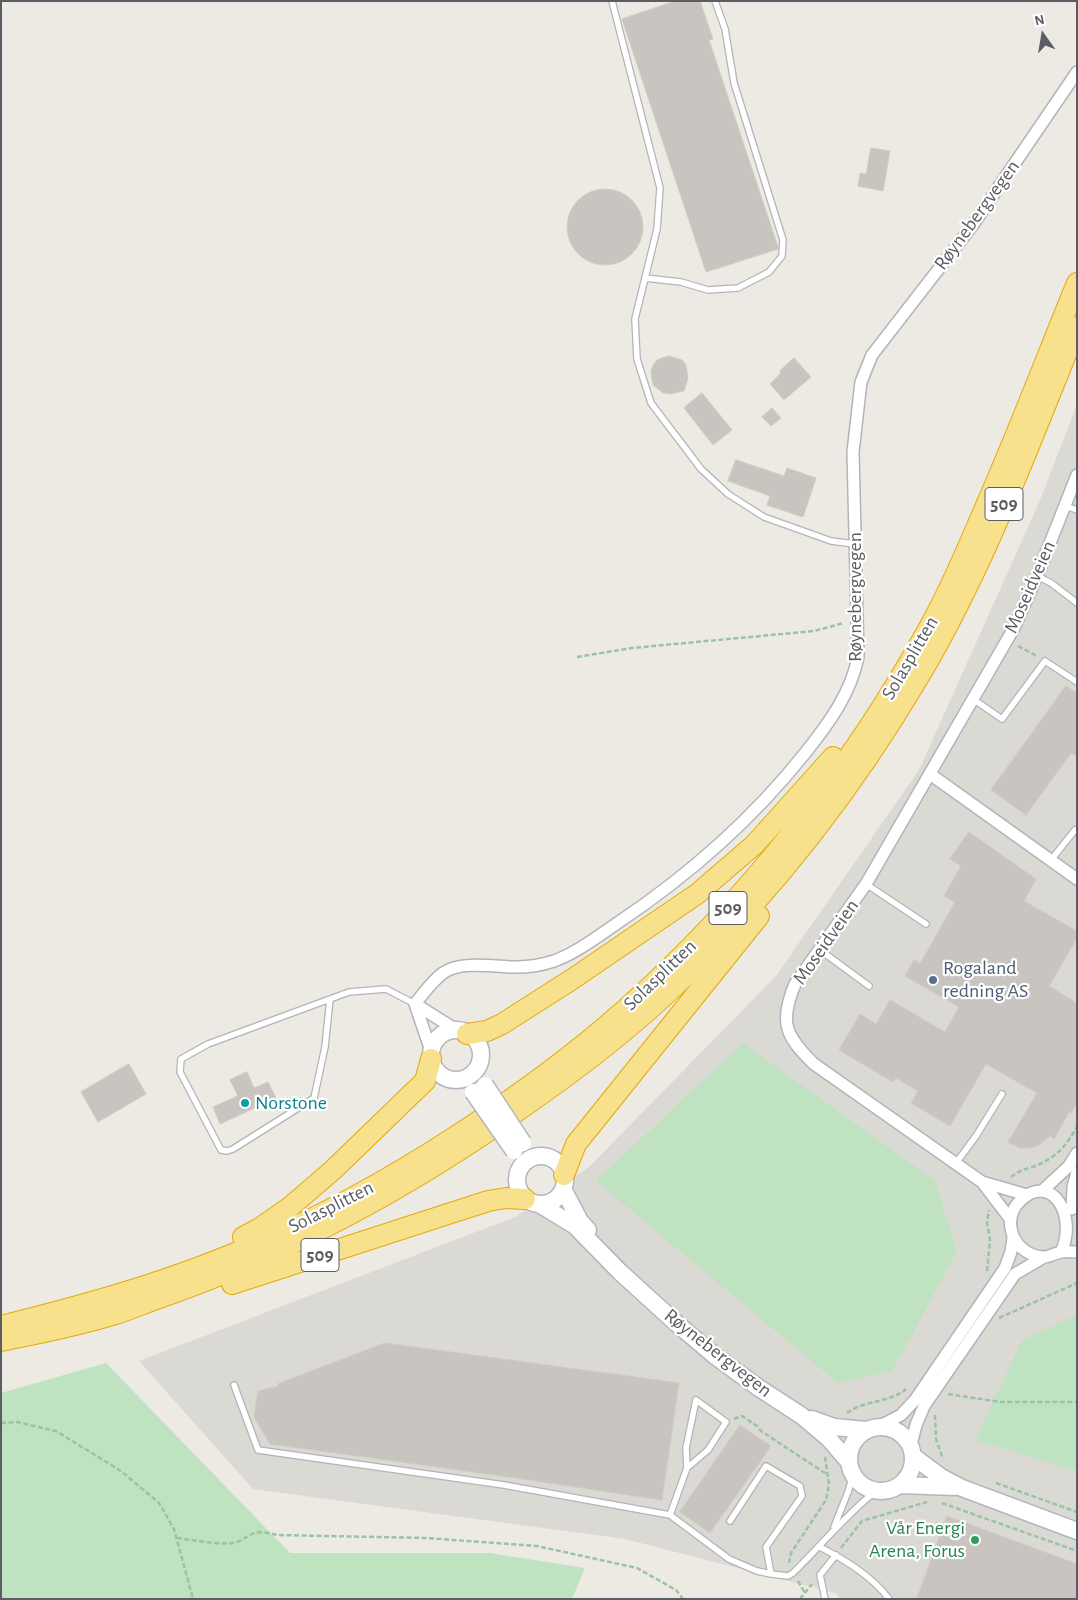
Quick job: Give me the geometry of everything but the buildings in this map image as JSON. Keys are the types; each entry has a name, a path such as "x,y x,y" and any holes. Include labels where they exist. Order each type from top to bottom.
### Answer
{"highway":[{"name":"Solasplitten","path":"1,1326 114,1305 153,1284 230,1255 348,1200 392,1176 483,1119 561,1062 627,1008 668,970 752,881 813,804 870,725 905,671 934,620 967,551 1077,283"},
{"name":"Solasplitten","path":"1,1341 114,1305 236,1270 318,1231 399,1188 490,1131 569,1075 679,982 733,927 823,822 883,735 920,676 946,630 981,558 1077,327"},
{"name":"509","path":"463,1032 487,1031 502,1024 697,894 754,845 841,749 864,718 905,671"},
{"name":"509","path":"564,1182 576,1144 788,878 823,822"},
{"name":"509","path":"114,1305 260,1228 290,1207 332,1170 425,1081 431,1055"},
{"name":"509","path":"114,1305 195,1295 488,1201 506,1198 532,1201"}],"street":[{"name":"Røynebergvegen","path":"415,1004 442,974 458,966 533,966 556,960 569,954 657,895 718,847 779,785 815,741 843,699 853,678 858,657 853,452 861,382 866,368 872,355 972,226 1077,72"},
{"name":"Moseidveien","path":"982,1182 814,1064 792,1040 787,1023 787,1003 795,984 866,884 1014,628 1077,475"},
{"path":"930,774 1077,879"},
{"path":"415,1004 475,1039 479,1047 480,1056 479,1088 519,1147 534,1156"},
{"path":"415,1004 434,1068 440,1075 448,1079 458,1080 479,1088"},
{"path":"431,1055 434,1042 440,1036 449,1032 463,1032"},
{"path":"458,1080 474,1073 479,1065"},
{"path":"519,1147 517,1185 532,1201 554,1201 564,1182"},
{"path":"1042,1191 1069,1166 1077,1153"},
{"name":"Røynebergvegen","path":"534,1156 546,1156 556,1161 563,1170 564,1182 580,1221 622,1266 636,1287"},
{"path":"519,1169 528,1159 534,1156"},
{"path":"1072,1209 1073,1187 1077,1172"},
{"path":"982,1182 1027,1195"},
{"path":"982,1182 1011,1220"},
{"path":"851,1469 849,1453 858,1436 901,1415 915,1400 1005,1268 1011,1252 1013,1238 1011,1220 1013,1210 1019,1202 1027,1195 1042,1191 1054,1193 1064,1199 1072,1209 1076,1221 1075,1233 1070,1244 1053,1256 1031,1255 1021,1248 1013,1238"},
{"name":"Røynebergvegen","path":"532,1201 575,1226 636,1287 715,1356 802,1416 829,1439 859,1482 867,1488 876,1491 893,1489 900,1485 962,1488"},
{"path":"1061,1252 1077,1252"},
{"path":"900,1485 910,1473 916,1425 924,1406 1015,1274 1044,1257"},
{"name":"Røynebergvegen","path":"802,1416 834,1427 890,1428 906,1437 912,1451 941,1477 962,1488 1077,1531"}],"lane":[{"path":"612,1 660,188 657,229 635,319 637,359 651,403 701,469 728,494 764,517 831,541 855,544"},
{"path":"645,278 681,282 708,290 738,288 769,272 782,256 783,240 734,83 725,29 715,1"},
{"path":"1065,506 1077,510"},
{"path":"1037,576 1051,583 1077,603"},
{"path":"973,699 1002,719 1045,661 1077,682"},
{"path":"1051,860 1075,830"},
{"path":"866,884 926,924"},
{"path":"820,950 869,986"},
{"path":"330,999 325,1047 314,1098 233,1149 221,1150 180,1072 181,1059 208,1044 348,992 386,990 415,1004"},
{"path":"956,1162 976,1136 1002,1094"},
{"path":"234,1385 258,1450 504,1484 670,1515 729,1559 757,1571 771,1574 788,1576 793,1574 820,1547 834,1529 876,1491"},
{"path":"670,1515 687,1468 686,1448 696,1400 726,1422 708,1450 687,1468"},
{"path":"730,1520 766,1466 800,1486 802,1496 766,1547 771,1574"},
{"path":"834,1529 848,1492 851,1469"},
{"path":"820,1547 836,1555 867,1577 889,1599"},
{"path":"825,1599 820,1575 836,1555"}],"path":[{"path":"577,657 632,648 814,631 858,619"},
{"path":"1014,644 1045,661"},
{"path":"1008,1180 1017,1172 1052,1159 1066,1145 1077,1127"},
{"path":"982,1279 987,1271 990,1240 987,1223 990,1204"},
{"path":"994,1321 1077,1283"},
{"path":"844,1415 850,1411 898,1395 912,1384"},
{"path":"944,1394 1000,1402 1077,1402"},
{"path":"936,1408 936,1439 945,1465"},
{"path":"726,1422 742,1416 761,1431 828,1475"},
{"path":"1,1423 17,1422 56,1431 121,1471 158,1503 174,1529 193,1599"},
{"path":"790,1553 826,1500 829,1484 824,1448"},
{"path":"992,1482 1077,1512"},
{"path":"836,1555 862,1521 934,1500 1077,1551"},
{"path":"177,1538 235,1543 244,1540 252,1533 259,1532 426,1538 537,1546 637,1568 676,1590 683,1599"},
{"path":"800,1599 820,1575"}],"shaded area":[{"path":"1077,404 1077,1599 841,1599 835,1593 625,1539 253,1489 139,1361 515,1217 589,1167 776,976 919,770 1041,498"}],"green space":[{"path":"743,1043 935,1181 957,1251 893,1370 839,1384 596,1181"},
{"path":"1077,1315 1077,1471 975,1440 1022,1341"},
{"path":"106,1363 290,1553 490,1553 585,1568 572,1599 1,1599 1,1393"}],"place":[{"name":"Rogaland redning AS","path":"933,980"},
{"name":"Norstone","path":"245,1103"},
{"name":"Vår Energi Arena, Forus","path":"975,1540"}]}
